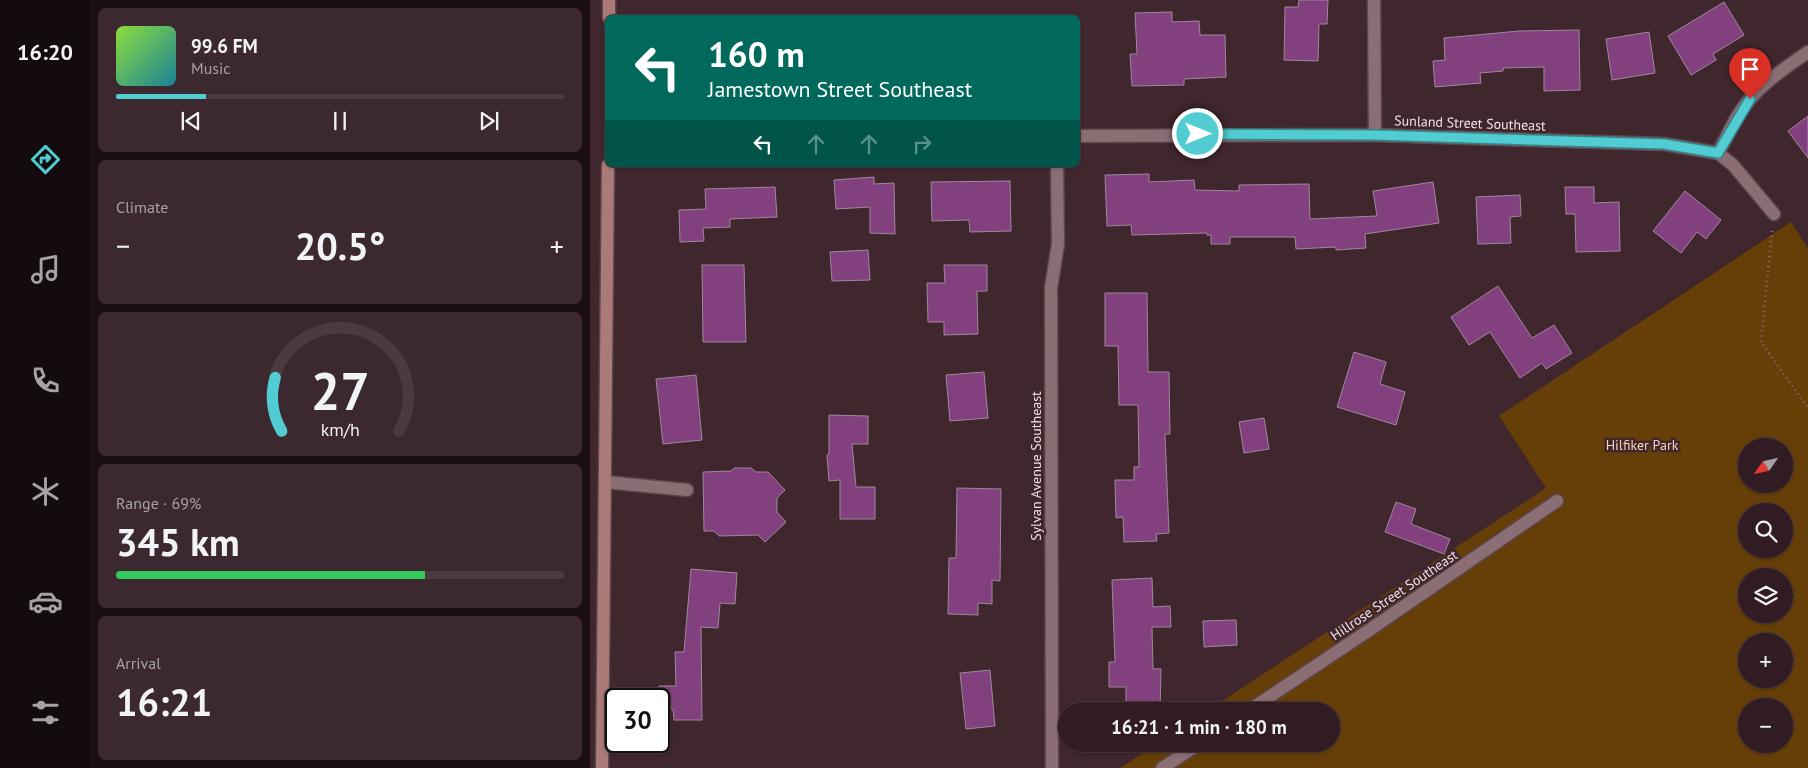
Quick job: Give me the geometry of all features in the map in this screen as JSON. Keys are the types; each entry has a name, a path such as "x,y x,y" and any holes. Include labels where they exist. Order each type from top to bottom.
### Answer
{"main road":[{"path":"609,0 609,15"},
{"path":"602,768 608,167"}],"street":[{"path":"1374,0 1375,135"},
{"path":"1774,214 1733,165 1718,153 1744,106 1757,91 1777,73 1808,52"},
{"name":"Sunland Street Southeast","path":"1080,136 1375,135 1664,144 1718,153"},
{"name":"Sylvan Avenue Southeast","path":"1052,768 1051,288 1058,244 1057,167"},
{"path":"605,482 687,490"},
{"name":"Hillrose Street Southeast","path":"1262,702 1557,501"},
{"path":"1162,768 1187,752"}],"path":[{"path":"1774,214 1761,342 1808,408"}],"green space":[{"name":"Hilfiker Park","path":"1791,222 1808,248 1808,768 1120,768 1145,752 1340,752 1340,702 1221,702 1546,488 1499,416"}],"building":[{"path":"1299,0 1328,0 1327,24 1319,24 1318,61 1284,60 1285,7 1298,7"},
{"path":"1724,2 1744,35 1713,54 1716,60 1691,75 1668,36"},
{"path":"1172,12 1172,22 1199,21 1200,35 1225,35 1226,77 1184,79 1184,85 1132,86 1130,54 1137,54 1135,13"},
{"path":"1579,30 1580,90 1544,91 1544,67 1503,68 1503,71 1480,73 1481,83 1435,87 1433,61 1445,60 1444,38 1519,31"},
{"path":"1649,32 1655,73 1612,80 1606,39"},
{"path":"1808,116 1808,158 1788,131"},
{"path":"1149,174 1149,182 1194,180 1195,190 1239,191 1239,185 1309,184 1310,219 1377,216 1373,191 1433,182 1439,223 1365,234 1366,248 1336,250 1336,247 1296,249 1295,237 1230,237 1230,244 1211,244 1211,235 1207,235 1207,233 1132,235 1131,225 1107,226 1105,175"},
{"path":"874,177 874,184 894,183 895,234 870,233 870,207 836,209 834,180"},
{"path":"1010,181 1011,231 970,232 969,220 932,221 931,182"},
{"path":"775,187 777,217 730,219 730,227 703,228 704,241 680,242 679,210 706,209 705,189"},
{"path":"1565,187 1594,187 1594,203 1619,202 1620,251 1576,252 1575,214 1566,214"},
{"path":"1685,191 1721,220 1706,239 1697,232 1681,253 1653,231"},
{"path":"1520,195 1521,216 1510,217 1511,243 1478,244 1476,197"},
{"path":"868,250 870,280 832,281 830,252"},
{"path":"702,265 744,265 746,342 703,342"},
{"path":"944,265 987,265 987,291 977,291 978,334 944,335 944,322 928,322 927,283 945,283"},
{"path":"1498,286 1532,338 1554,325 1572,353 1546,369 1542,363 1520,378 1490,332 1469,345 1451,317"},
{"path":"1105,293 1147,293 1148,372 1169,372 1170,434 1165,434 1169,533 1156,534 1157,541 1124,542 1123,517 1116,518 1115,480 1134,480 1134,467 1139,467 1138,405 1119,405 1118,346 1105,346"},
{"path":"1354,352 1386,362 1380,384 1405,392 1396,425 1337,407"},
{"path":"984,372 988,418 950,421 946,375"},
{"path":"696,375 702,440 663,444 656,379"},
{"path":"829,415 868,416 868,444 852,444 856,487 875,487 875,519 840,519 840,480 829,481 827,455 829,454"},
{"path":"1264,418 1269,449 1244,453 1239,422"},
{"path":"734,468 751,468 756,472 768,472 785,490 777,498 777,512 786,522 765,542 758,535 719,536 714,531 704,531 703,472 731,471"},
{"path":"957,488 1001,489 1000,581 992,580 992,604 978,603 978,615 948,614 949,558 956,558"},
{"path":"1396,502 1416,509 1411,524 1450,539 1444,554 1385,532"},
{"path":"691,569 737,573 735,604 720,603 718,628 701,627 702,720 674,720 673,709 670,709 670,688 659,688 659,686 676,686 675,652 684,652"},
{"path":"1152,578 1153,607 1170,606 1171,627 1152,627 1153,669 1161,669 1160,702 1126,702 1126,687 1109,687 1109,662 1115,662 1112,580"},
{"path":"1236,620 1237,645 1204,647 1203,621"},
{"path":"990,670 995,726 966,729 960,673"}],"route":[{"path":"1198,134 1375,135 1664,144 1718,153 1744,106 1750,99"}]}
